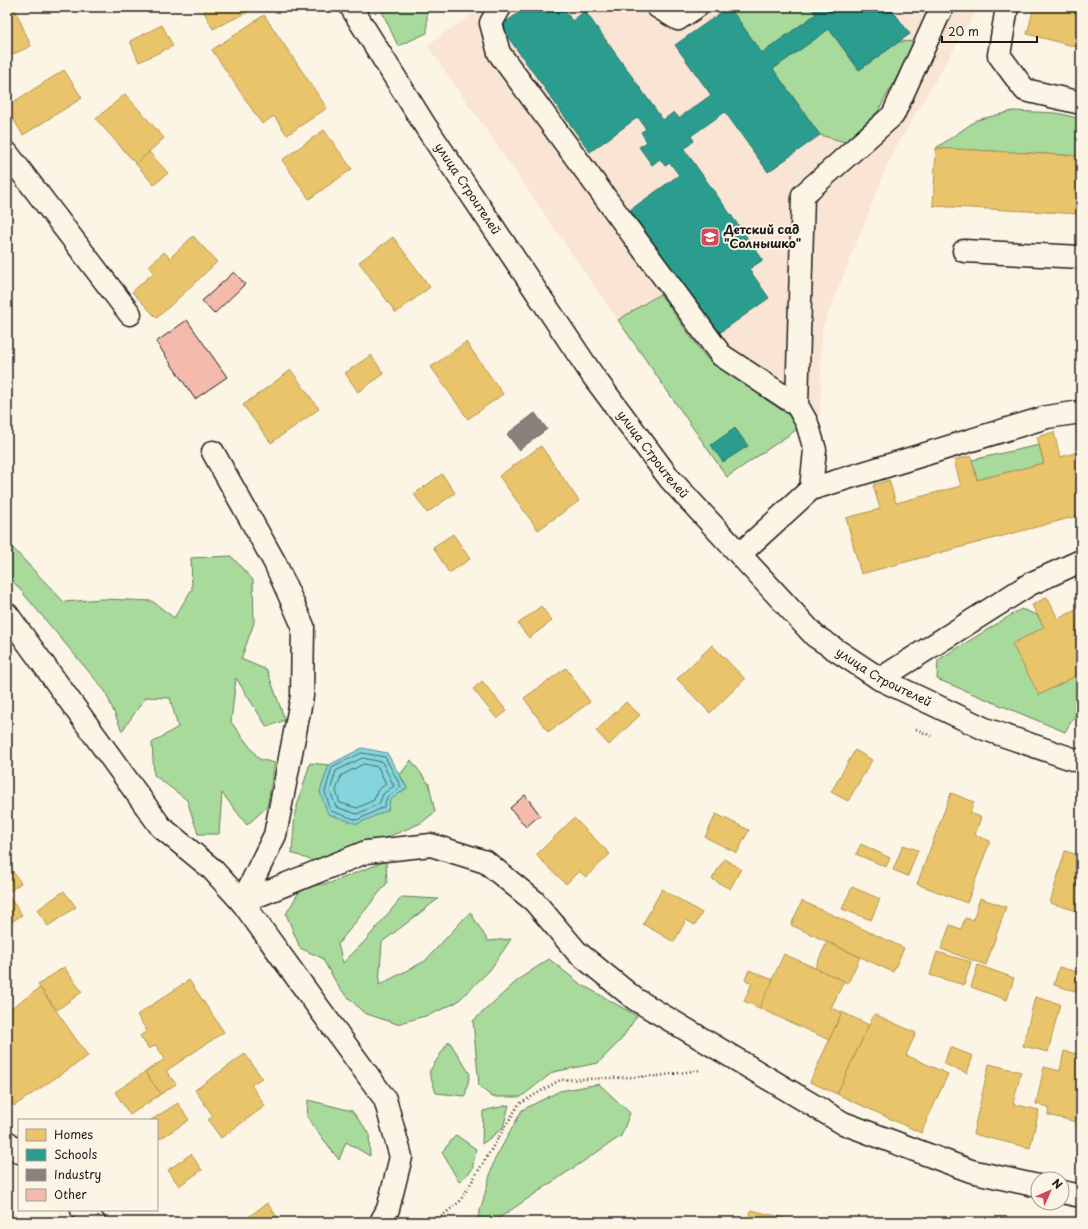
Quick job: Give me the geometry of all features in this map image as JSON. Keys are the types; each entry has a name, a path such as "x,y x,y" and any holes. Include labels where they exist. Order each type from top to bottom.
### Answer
{"street":[{"name":"улица Строителей","path":"351,7 426,128 593,376 670,479 815,636 880,679 986,729 1081,762"},
{"path":"500,7 491,24 499,53 721,355 797,405 807,423 815,450 811,489"},
{"path":"658,7 678,19 696,7"},
{"path":"797,405 803,195 893,115 942,7"},
{"path":"1007,7 999,55 1025,90 1081,103"},
{"path":"7,153 130,314"},
{"path":"964,251 1081,257"},
{"path":"740,554 811,489 1047,416 1081,412"},
{"path":"213,452 275,563 303,626 302,696 275,835 242,902"},
{"path":"880,679 1030,584 1081,561"},
{"path":"7,614 161,827 212,869 242,902 385,1099 400,1157 388,1209 381,1222"},
{"path":"242,902 366,852 431,845 486,862 534,901 577,952 635,999 745,1065 843,1123 972,1171 1030,1184"},
{"path":"7,1142 18,1151"},
{"path":"1070,1194 1081,1196"},
{"path":"83,1211 94,1222"}],"path":[{"path":"435,1222 460,1201 519,1104 560,1080 658,1076 745,1065"}],"shaded area":[{"name":"Детский сад \"Солнышко\"","path":"483,7 969,7 974,15 892,154 822,329 820,415 727,477 427,45"}],"green space":[{"path":"380,7 427,7 427,33 398,46"},
{"path":"729,7 811,7 816,14 762,53"},
{"path":"829,29 859,70 899,42 917,41 878,111 845,142 820,135 773,69"},
{"path":"1013,111 1057,113 1081,119 1081,156 936,148 977,120"},
{"path":"660,294 707,359 793,418 799,428 727,477 618,320"},
{"path":"1039,445 1044,463 977,480 972,460"},
{"path":"7,542 64,602 102,599 152,601 174,618 192,589 191,558 231,556 253,580 254,623 241,659 267,670 285,720 267,727 236,678 231,722 259,759 275,763 267,807 247,825 222,793 219,834 198,834 187,800 154,775 152,743 178,727 170,698 146,697 122,731 105,691 7,574"},
{"path":"1021,609 1037,615 1044,627 1039,695 1081,673 1081,711 1077,712 1065,732 937,679 938,660"},
{"path":"411,760 429,784 435,812 421,823 388,837 313,861 292,853 295,813 310,763 329,765 320,792 389,800 407,788 400,775"},
{"path":"386,861 387,883 338,944 343,963 366,940 402,897 438,899 382,942 379,985 425,961 470,912 488,941 511,939 490,970 457,1002 432,1014 397,1024 364,1013 340,989 322,958 300,948 286,914 302,887 330,883"},
{"path":"549,959 579,983 637,1016 620,1041 598,1063 553,1072 521,1097 492,1097 479,1086 473,1021 519,979"},
{"path":"449,1041 470,1074 465,1096 436,1093 429,1072"},
{"path":"599,1084 630,1113 621,1136 493,1222 477,1222 494,1161 522,1110 560,1091"},
{"path":"308,1100 352,1111 369,1133 370,1156 346,1142 339,1160 307,1117"},
{"path":"509,1105 503,1128 482,1144 483,1111"},
{"path":"456,1135 476,1149 472,1170 459,1182 442,1152"}],"water":[{"path":"362,748 387,753 407,788 390,800 388,810 357,824 328,814 320,792 329,765"}],"building: Homes":[{"path":"7,7 14,7 31,46 7,57"},
{"path":"208,7 258,7 213,29 203,10"},
{"path":"1034,7 1081,7 1081,48 1027,34"},
{"path":"264,15 327,108 287,135 274,116 262,124 212,50"},
{"path":"162,25 173,46 139,62 130,41"},
{"path":"64,70 82,98 23,135 7,109 7,106"},
{"path":"125,94 164,138 136,164 96,119"},
{"path":"324,130 352,169 309,199 282,160"},
{"path":"936,148 1081,156 1081,214 933,206"},
{"path":"149,152 168,173 154,185 136,164"},
{"path":"193,236 217,262 157,318 132,292 154,272 149,266 164,252 170,258"},
{"path":"393,237 430,287 396,313 359,262"},
{"path":"466,342 503,394 468,419 431,367"},
{"path":"371,355 384,374 358,392 345,373"},
{"path":"291,370 319,409 271,443 243,405"},
{"path":"1054,432 1060,457 1081,451 1081,515 861,574 846,518 880,509 873,485 889,480 896,503 961,486 954,460 971,456 977,480 1044,463 1037,437"},
{"path":"541,446 579,501 538,530 499,476"},
{"path":"442,474 455,493 427,513 414,494"},
{"path":"453,534 470,559 449,573 433,547"},
{"path":"1047,597 1058,619 1081,607 1081,673 1039,695 1012,644 1044,627 1032,605"},
{"path":"541,606 552,621 529,638 518,624"},
{"path":"712,645 745,679 710,713 677,679"},
{"path":"566,668 590,702 548,732 524,698"},
{"path":"482,681 507,711 497,719 473,689"},
{"path":"626,702 640,715 609,745 596,731"},
{"path":"855,750 872,760 848,801 831,792"},
{"path":"951,793 974,802 970,813 981,817 975,835 990,841 967,903 917,884"},
{"path":"716,814 749,830 737,853 705,837"},
{"path":"574,818 610,854 586,877 579,871 566,884 536,855"},
{"path":"861,844 890,858 886,867 856,854"},
{"path":"903,845 918,850 908,876 893,870"},
{"path":"1065,851 1081,856 1081,912 1050,903"},
{"path":"724,859 741,869 730,889 712,879"},
{"path":"7,863 21,883 7,893"},
{"path":"852,887 880,899 871,920 842,909"},
{"path":"662,889 702,913 695,925 686,920 674,942 643,924"},
{"path":"64,891 76,907 48,926 37,910"},
{"path":"7,894 22,915 7,925"},
{"path":"980,898 1006,907 986,965 941,949 950,925 961,929 965,918 973,920"},
{"path":"802,901 904,948 893,972 791,925"},
{"path":"827,942 860,957 848,983 815,968"},
{"path":"937,952 971,962 964,985 930,975"},
{"path":"784,954 844,981 831,1008 842,1012 829,1040 759,1008"},
{"path":"978,965 1014,978 1007,1000 971,987"},
{"path":"64,967 82,992 57,1010 38,985"},
{"path":"1059,967 1081,973 1081,993 1054,985"},
{"path":"749,970 773,980 759,1008 744,1001 752,983 745,980"},
{"path":"189,980 224,1032 166,1071 176,1084 161,1094 145,1072 165,1059 156,1045 149,1049 140,1036 147,1031 137,1015"},
{"path":"40,988 88,1056 14,1106 7,1096 7,1072 10,1069 7,1066 7,1011"},
{"path":"1035,997 1060,1004 1048,1052 1023,1046"},
{"path":"842,1012 869,1025 837,1094 810,1082"},
{"path":"874,1014 916,1033 906,1055 948,1074 921,1133 837,1094"},
{"path":"950,1047 973,1056 967,1073 944,1064"},
{"path":"1064,1051 1081,1055 1081,1123 1048,1115 1049,1107 1036,1104 1044,1067 1060,1071"},
{"path":"245,1054 262,1078 251,1085 265,1106 221,1138 208,1120 213,1116 195,1090"},
{"path":"989,1064 1021,1072 1013,1104 1039,1110 1030,1148 973,1134"},
{"path":"145,1072 161,1094 130,1115 115,1092"},
{"path":"178,1103 189,1120 160,1139 158,1135 158,1119 153,1119"},
{"path":"191,1154 202,1170 179,1186 168,1170"},
{"path":"267,1203 281,1222 242,1222"},
{"path":"751,1210 802,1222 748,1222"}],"building: Schools":[{"path":"527,7 563,7 572,21 585,11 663,120 674,112 679,118 711,95 675,45 729,7 762,53 816,14 811,7 890,7 910,34 859,70 829,29 773,69 820,135 768,172 725,112 691,136 694,141 684,149 763,260 749,269 769,298 718,334 630,210 679,175 670,163 665,166 660,159 652,165 639,147 647,142 641,132 646,129 638,117 590,152 500,26"},
{"path":"735,428 748,446 723,462 711,445"}],"building: Industry":[{"path":"535,413 547,429 519,450 507,434"}],"building: Other":[{"path":"234,272 245,284 214,314 202,301"},
{"path":"187,320 227,377 195,399 156,342"},
{"path":"525,795 540,815 526,827 510,808"}],"place":[{"name":"Детский сад \"Солнышко\"","path":"710,237"}]}
